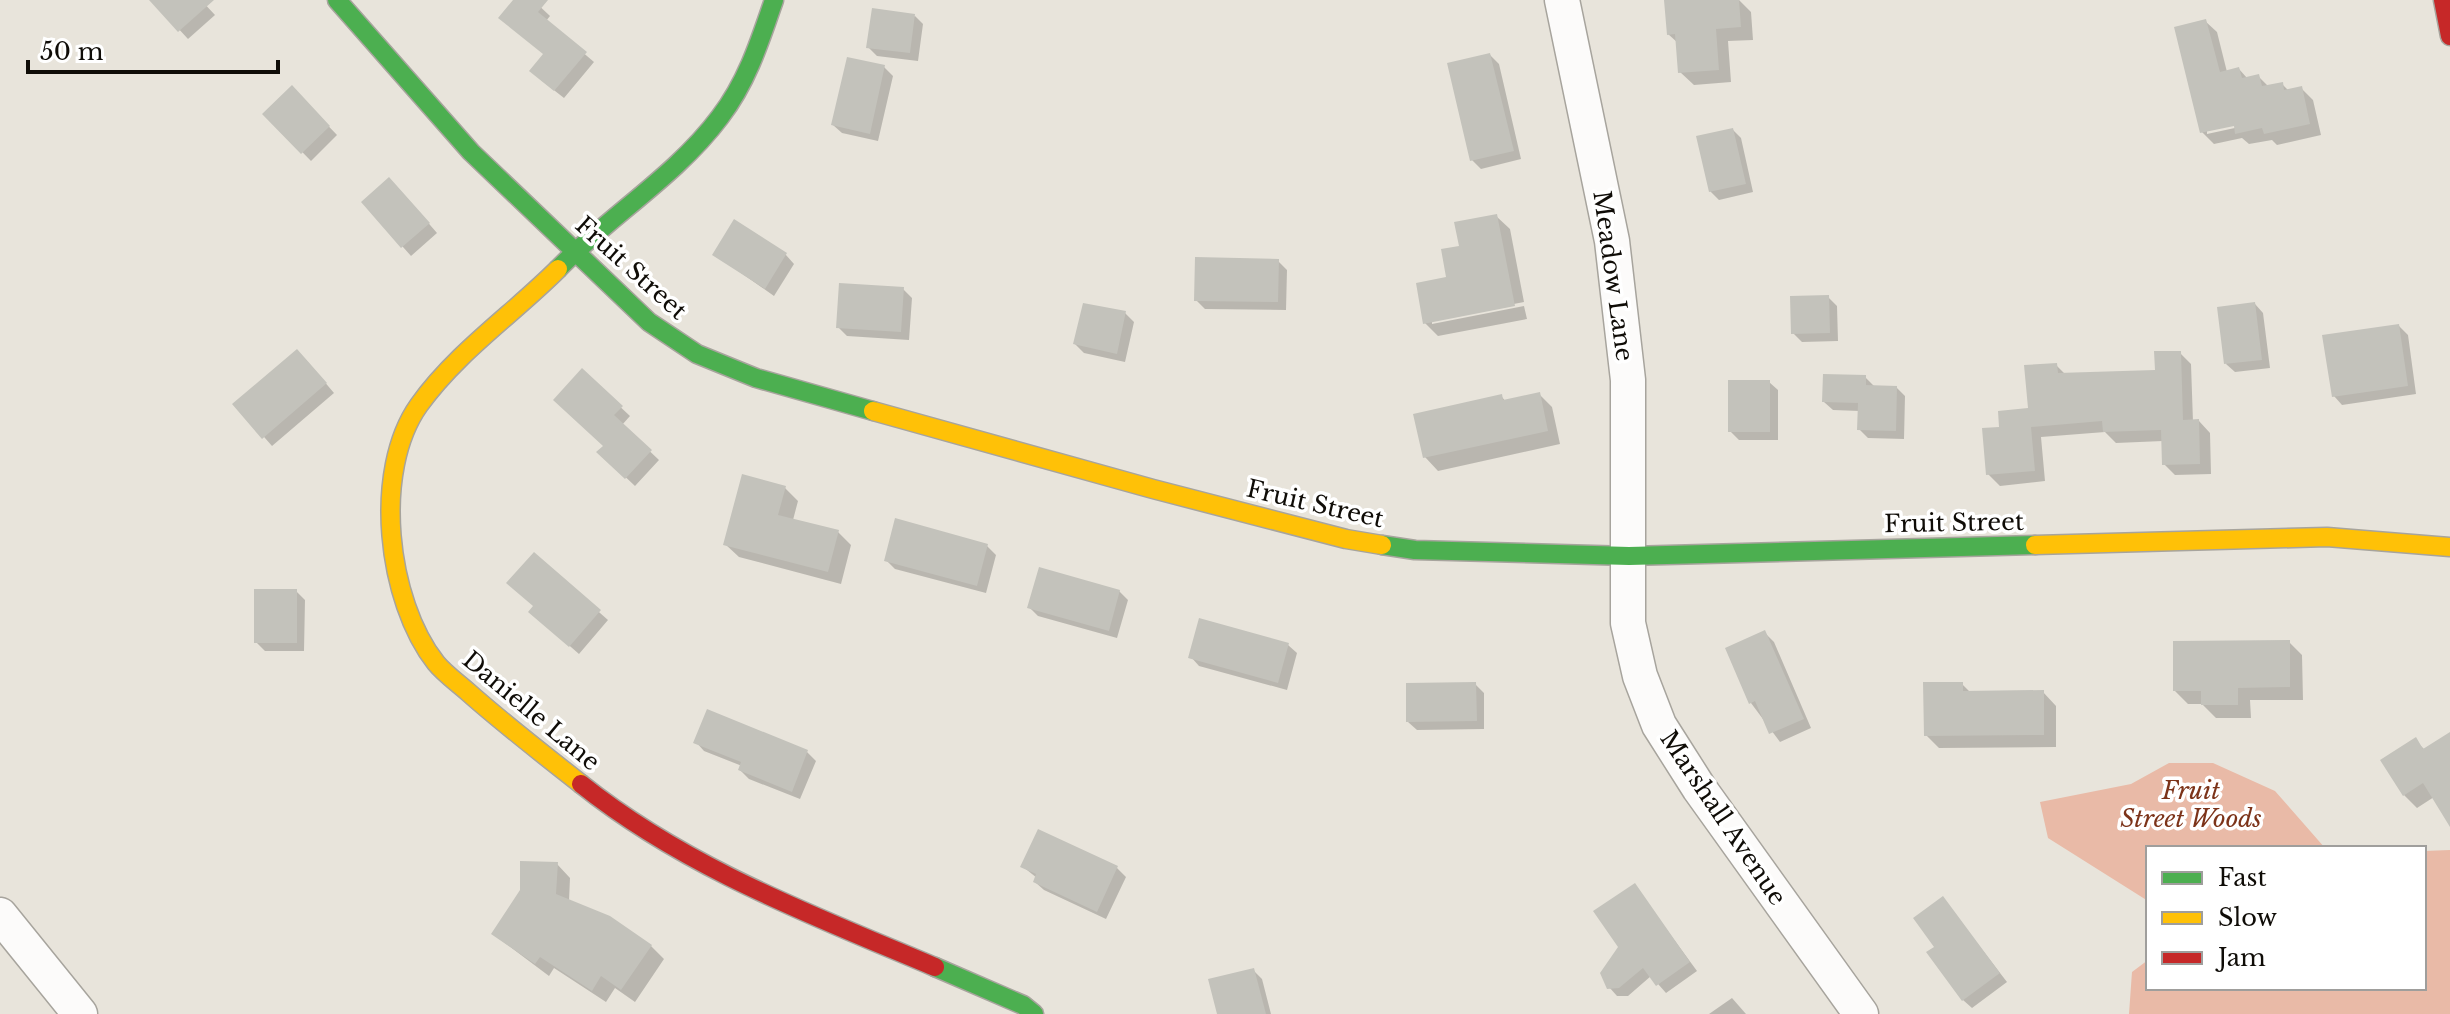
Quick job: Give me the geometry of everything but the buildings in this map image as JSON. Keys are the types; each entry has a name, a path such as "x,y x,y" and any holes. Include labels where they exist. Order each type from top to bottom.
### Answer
{"street":[{"name":"Fruit Street","path":"337,0 471,152 649,322 697,354 756,378 1153,489 1346,539 1415,550 1629,556 2327,537 2386,539 2450,547"},
{"name":"Danielle Lane","path":"774,0 750,69 720,118 654,184 575,251 516,311 462,355 418,406 396,452 390,517 402,598 436,663 543,755 641,829 709,867 1023,1005 1034,1014"},
{"name":"Meadow Lane","path":"1562,0 1612,241 1628,380 1629,556"},
{"path":"2443,0 2450,36"},
{"name":"Marshall Avenue","path":"1629,556 1628,623 1640,676 1659,725 1699,788 1861,1014"},
{"path":"0,915 80,1014"}],"green space":[{"name":"Fruit Street Woods","path":"2169,763 2213,763 2275,791 2323,846 2146,846 2146,900 2048,838 2040,802 2131,784"},
{"path":"2450,850 2450,1014 2129,1014 2132,972 2146,962 2146,990 2426,990 2426,851"}],"traffic: fast":[{"path":"337,0 471,152 649,322 697,354 756,378 873,411"},
{"path":"558,269 663,177 720,117 745,75 774,0"},
{"path":"1382,545 1415,550 1629,556 2035,545"},
{"path":"935,967 1023,1005 1034,1014"}],"traffic: slow":[{"path":"558,269 450,368 419,405 404,432 395,464 391,499 392,536 406,606 419,637 436,663 581,784"},
{"path":"873,411 1153,489 1346,539 1382,545"},
{"path":"2035,545 2327,537 2450,547"}],"traffic: jam":[{"path":"2443,0 2450,36"},
{"path":"581,784 663,841 751,888 935,967"}]}
